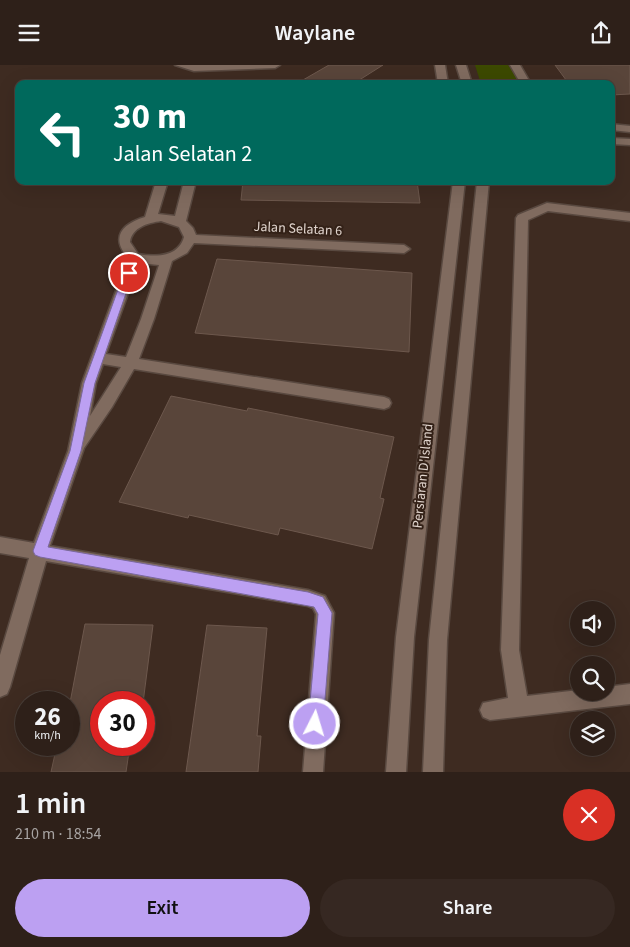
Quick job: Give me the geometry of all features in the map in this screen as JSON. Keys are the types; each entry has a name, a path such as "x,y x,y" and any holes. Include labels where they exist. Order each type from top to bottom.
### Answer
{"street":[{"path":"180,65 194,68 275,65"},
{"path":"440,65 442,80"},
{"path":"461,65 466,80"},
{"path":"514,65 523,80"},
{"path":"615,127 630,129"},
{"path":"615,141 630,142"},
{"path":"151,218 161,185"},
{"path":"180,221 189,185"},
{"name":"Persiaran D'Island","path":"396,772 405,637 459,185"},
{"path":"433,772 438,640 483,185"},
{"path":"519,707 510,650 522,218 547,207 630,217"},
{"path":"161,217 180,221 186,225 191,239 188,246 181,252 167,258 148,260 134,258 124,248 123,241 126,233 140,222 151,218 161,217"},
{"name":"Jalan Selatan 6","path":"191,239 404,249"},
{"path":"0,687 40,551 76,451 89,383 134,258"},
{"path":"76,451 130,363 140,341 167,258"},
{"path":"98,358 384,403"},
{"path":"0,545 308,598 318,602 325,613 313,772"},
{"path":"490,710 630,693"}],"green space":[{"path":"475,65 508,65 517,77 516,80 480,80"}],"building":[{"path":"329,65 383,65 359,80 303,80"},
{"path":"555,65 630,65 630,94 615,95 615,80 566,80"},
{"path":"243,185 418,185 420,203 241,200"},
{"path":"217,259 412,273 409,352 195,333"},
{"path":"171,396 247,411 248,408 394,437 380,498 384,499 372,549 280,528 278,535 189,515 188,518 119,502"},
{"path":"85,624 153,625 145,691 90,691 90,756 128,756 126,772 51,772 55,756 80,756 80,691 72,691"},
{"path":"207,625 267,628 257,736 261,736 258,772 186,772"}],"route":[{"path":"129,273 89,383 76,451 40,551 308,598 318,602 325,613 315,724"}]}
